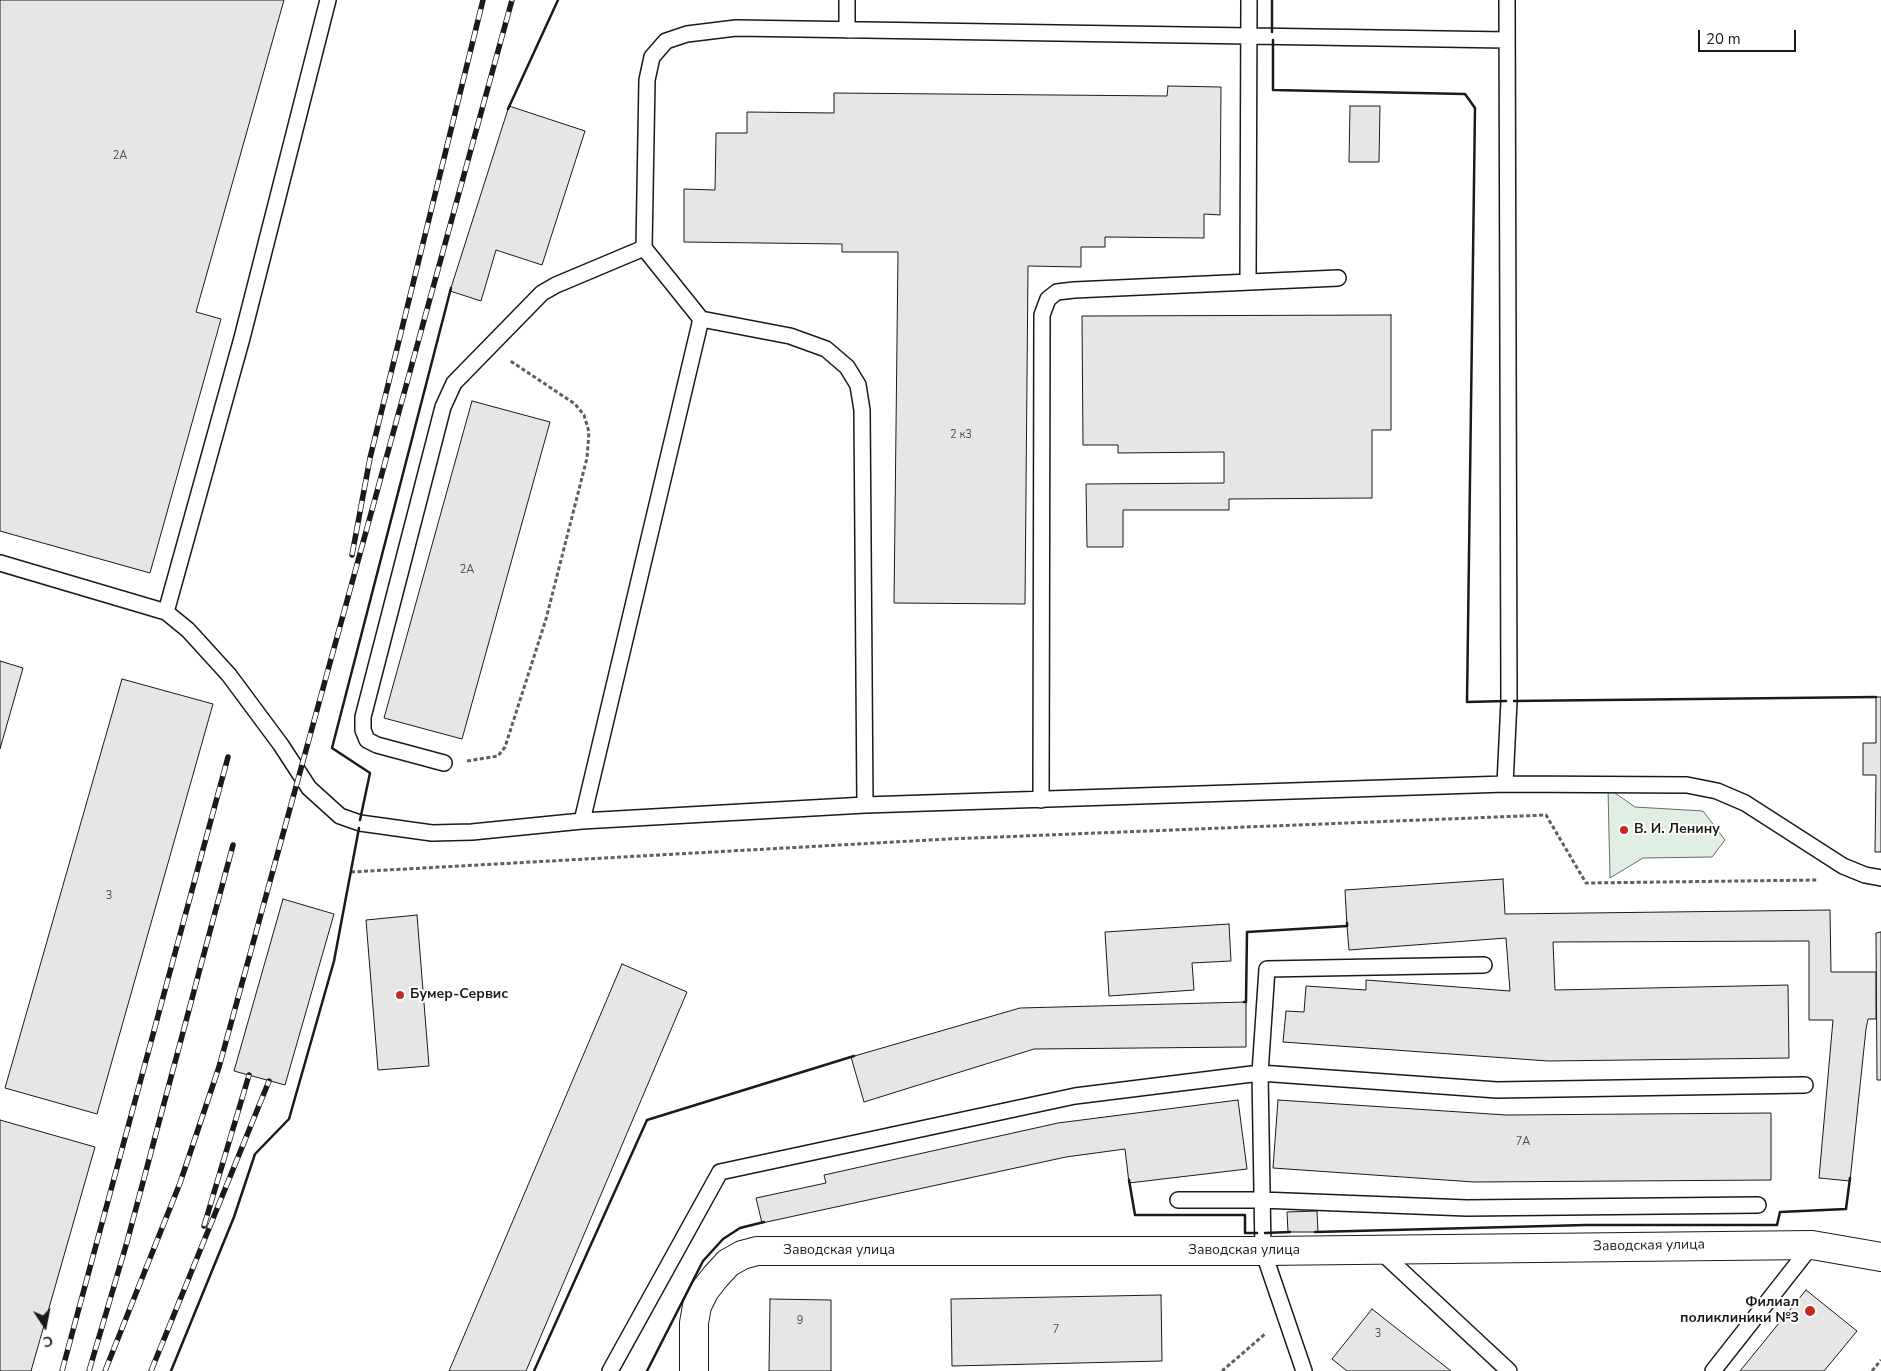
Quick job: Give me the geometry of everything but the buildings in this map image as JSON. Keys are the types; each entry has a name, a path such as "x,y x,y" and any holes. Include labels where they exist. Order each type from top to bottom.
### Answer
{"street":[{"name":"Заводская улица","path":"694,1371 694,1323 697,1306 705,1290 728,1263 742,1255 757,1251 1263,1251 1812,1244 1881,1257"}],"lane":[{"path":"166,612 242,338 328,0"},
{"path":"847,0 847,30"},
{"path":"1248,282 1249,0"},
{"path":"1505,784 1509,701 1507,0"},
{"path":"864,805 862,410 858,386 846,366 826,350 790,336 701,319 644,248 647,80 652,57 666,41 687,34 736,28 1507,40"},
{"path":"444,763 372,742 368,740 363,730 363,717 443,407 454,384 488,346 542,293 556,285 644,248"},
{"path":"1041,800 1042,315 1048,299 1057,292 1074,290 1338,278"},
{"path":"582,821 701,319"},
{"path":"0,563 166,612 188,630 229,675 281,745 309,788 340,816 360,823 432,833 472,832 582,821 864,805 1505,784 1687,785 1717,791 1745,803 1843,866 1865,875 1881,878"},
{"path":"1304,1371 1263,1251 1260,1073 1267,969 1484,965"},
{"path":"610,1371 720,1172 1075,1096 1260,1073 1497,1090 1805,1086"},
{"path":"1178,1200 1261,1200 1467,1208 1758,1205"},
{"path":"1713,1371 1812,1244"},
{"path":"1379,1250 1509,1371"}],"path":[{"path":"444,763 498,756 505,748 546,618 587,458 588,432 584,415 575,404 488,346"},
{"path":"351,872 948,839 1546,815 1586,883 1822,880"},
{"path":"1222,1371 1286,1317"},
{"path":"1872,1371 1881,1360"}],"green space":[{"path":"1608,788 1635,807 1703,811 1725,840 1712,857 1643,858 1610,878"}],"railway":[{"path":"352,555 370,458 483,0"},
{"path":"105,1371 180,1183 219,1067 512,0"},
{"path":"62,1371 228,757"},
{"path":"89,1371 127,1242 233,845"},
{"path":"204,1226 249,1075"},
{"path":"151,1371 269,1081"}],"wall":[{"path":"508,109 558,0"},
{"path":"1272,0 1272,32"},
{"path":"1273,40 1273,90 1465,94 1475,108 1467,702 1506,701"},
{"path":"360,820 370,773 332,748 451,288"},
{"path":"1514,701 1876,697"},
{"path":"171,1371 234,1217 255,1154 289,1119 334,961 359,828"},
{"path":"1244,1002 1246,1002 1247,932 1347,926 1347,923"},
{"path":"534,1371 647,1120 854,1056"},
{"path":"1315,1232 1586,1225 1777,1225 1780,1212 1846,1209 1850,1178"},
{"path":"1129,1180 1135,1215 1245,1215 1245,1233 1257,1233"},
{"path":"647,1371 703,1261 723,1239 740,1228 764,1222"},
{"path":"1265,1233 1290,1232"}],"place":[{"name":"В. И. Ленину","path":"1624,830"},
{"name":"Бумер-Сервис","path":"400,995"},
{"name":"Филиал поликлиники №3","path":"1810,1311"}]}
